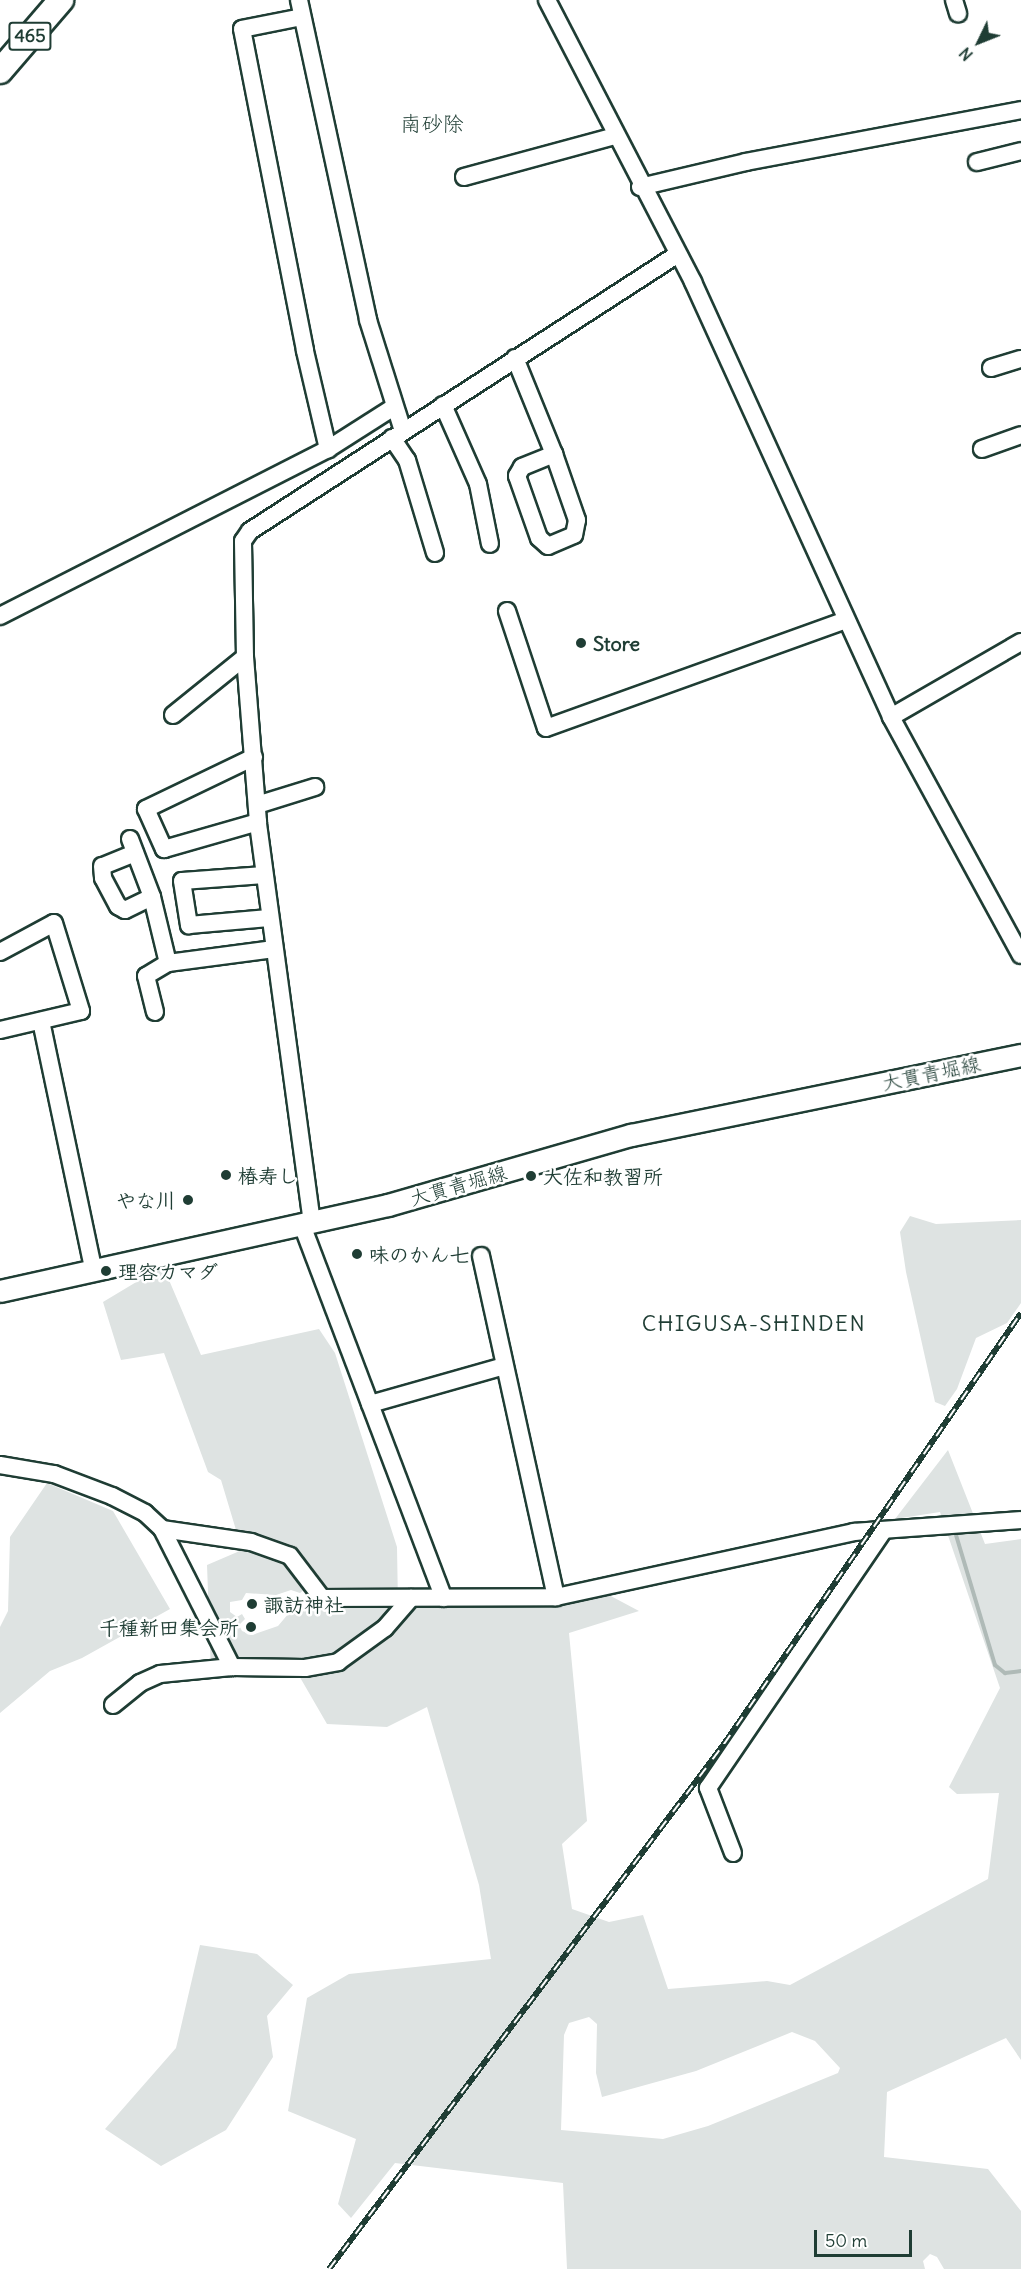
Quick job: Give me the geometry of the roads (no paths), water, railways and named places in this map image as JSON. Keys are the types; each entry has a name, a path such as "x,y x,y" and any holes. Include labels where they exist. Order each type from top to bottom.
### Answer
{"highway":[{"name":"465","path":"0,71 61,0"}],"main road":[{"name":"大貫青堀線","path":"0,1291 93,1268 307,1224 631,1135 1021,1054"}],"street":[{"path":"547,0 640,186 678,254 891,717 1021,955"},
{"path":"328,449 242,29 301,8 368,320 394,407 397,435 407,460 435,553"},
{"path":"640,186 746,162 1021,110"},
{"path":"464,177 615,136"},
{"path":"977,162 1021,152"},
{"path":"444,1598 370,1404 307,1224 264,875 245,657 241,555 250,531 678,254"},
{"path":"515,358 554,454 577,528 574,535 548,546 535,530 517,476 522,467 554,454"},
{"path":"991,368 1021,359"},
{"path":"442,405 478,484 490,544"},
{"path":"0,616 328,449 394,407"},
{"path":"982,449 1021,435"},
{"path":"507,611 546,728 846,620"},
{"path":"891,717 1021,642"},
{"path":"173,715 245,657"},
{"path":"254,757 146,809 164,849 258,813 315,787"},
{"path":"152,897 125,910 118,906 103,878 102,866 132,846 152,897 168,963"},
{"path":"264,875 182,881 189,925 270,918"},
{"path":"0,952 54,923 81,1011 0,1030"},
{"path":"154,1012 146,976 168,963 274,949"},
{"path":"41,1021 93,1268"},
{"path":"481,1256 556,1597"},
{"path":"370,1404 504,1366"},
{"path":"0,1465 54,1474 102,1492 146,1513 162,1529 232,1667"},
{"path":"162,1529 251,1542 290,1556 322,1598 556,1597 800,1541 884,1530 1021,1520"},
{"path":"733,1853 708,1788 884,1530"},
{"path":"113,1705 150,1677 232,1667 305,1668 338,1662 385,1628 411,1598"}],"waterway":[{"path":"956,1535 995,1665 1005,1673 1021,1671"}],"railway":[{"path":"329,2269 724,1744 1021,1313"}],"place":[{"name":"Store","path":"581,643"},
{"name":"椿寿し","path":"226,1175"},
{"name":"大佐和教習所","path":"531,1176"},
{"name":"やな川","path":"188,1200"},
{"name":"味のかん七","path":"357,1254"},
{"name":"理容カマダ","path":"106,1271"},
{"name":"諏訪神社","path":"252,1604"},
{"name":"千種新田集会所","path":"251,1627"}],"district":[{"name":"南砂除","path":"432,124"},
{"name":"CHIGUSA-SHINDEN","path":"754,1324"}]}
